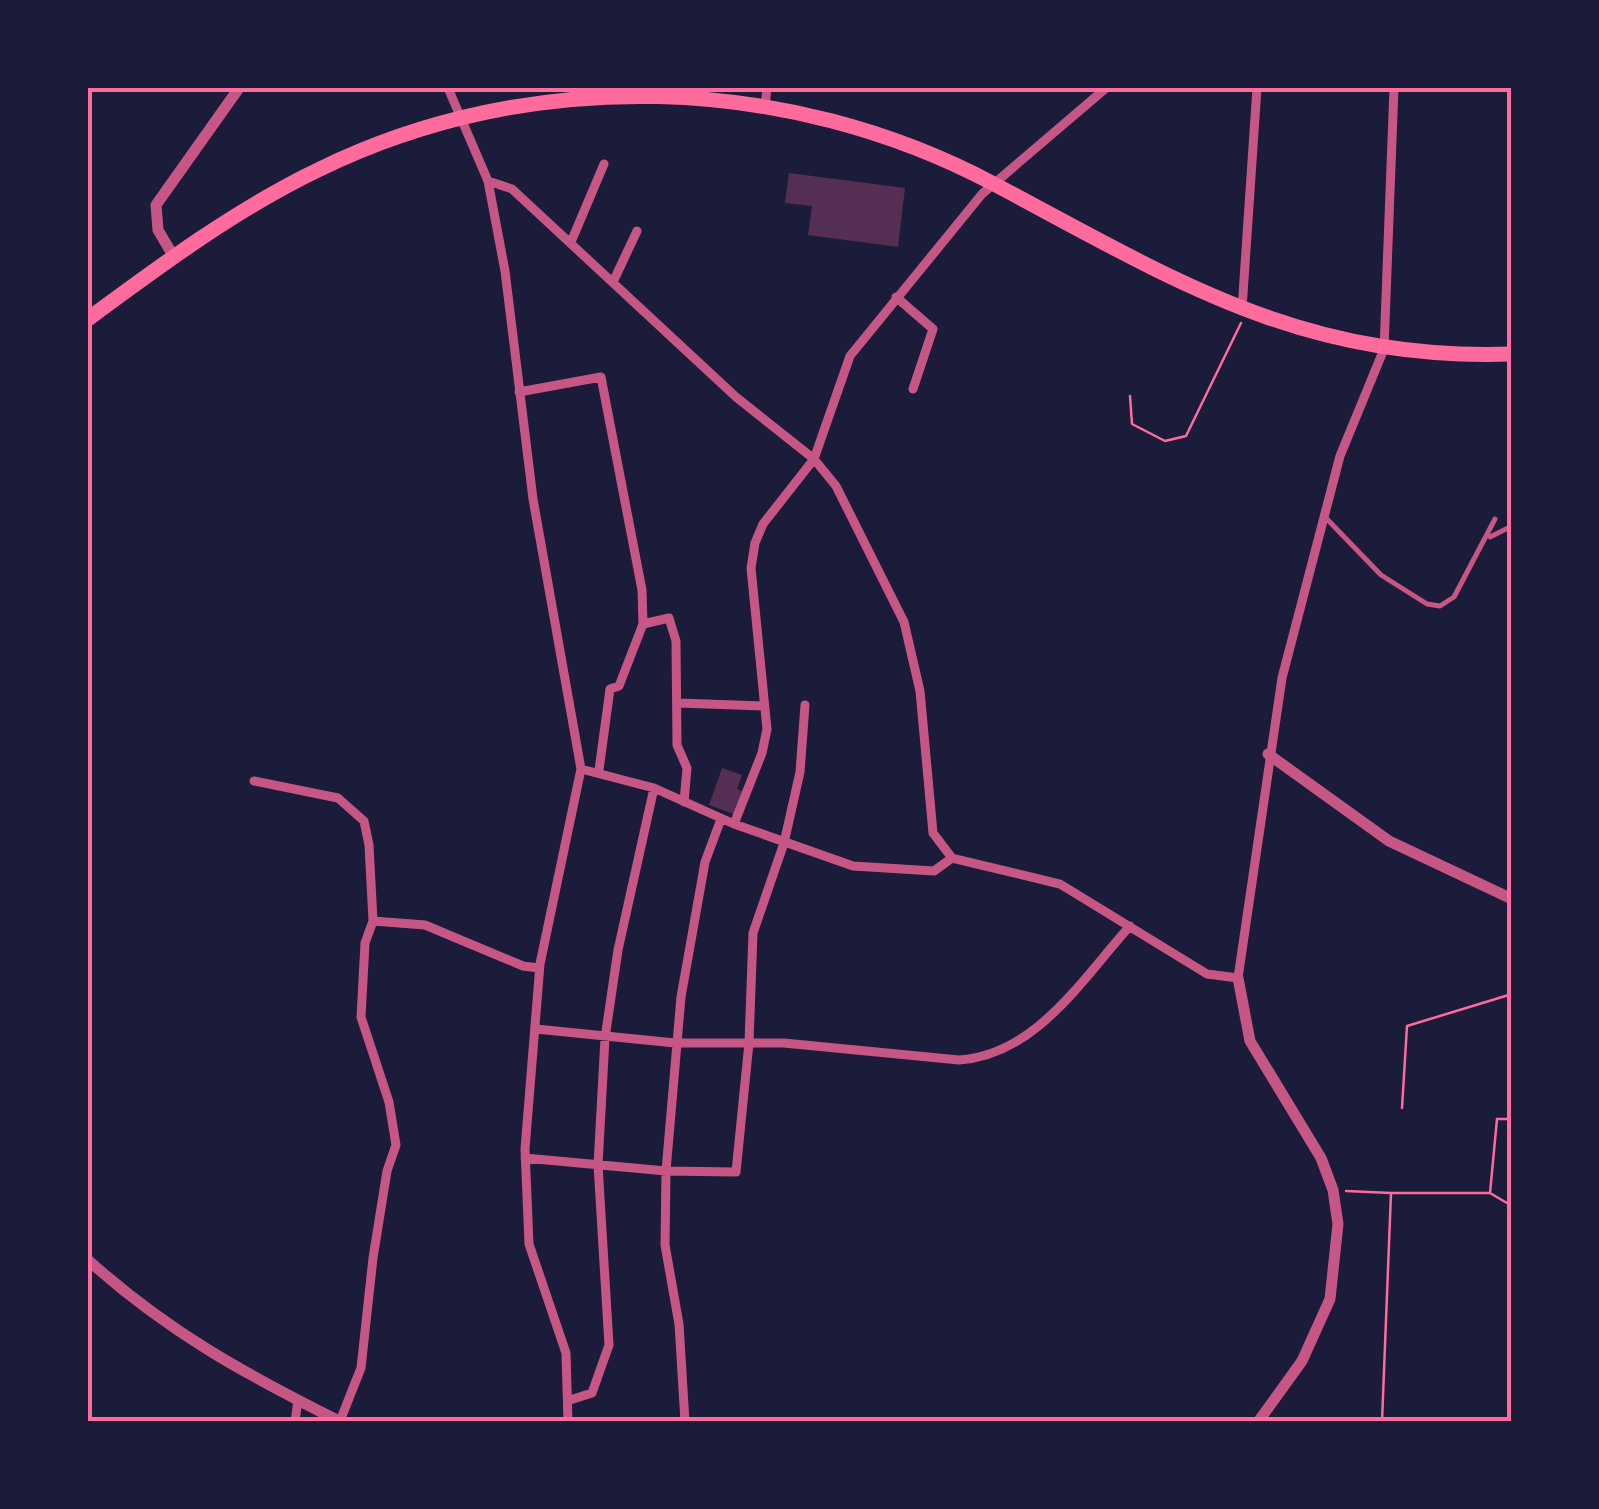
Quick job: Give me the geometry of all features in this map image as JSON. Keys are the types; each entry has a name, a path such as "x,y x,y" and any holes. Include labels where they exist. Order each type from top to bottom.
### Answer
{"highway":[{"path":"88,319 174,257 319,169 461,116 602,96 674,96 765,106 898,142 994,184 1242,312 1384,349 1448,355 1512,354"}],"street":[{"path":"174,257 158,230 156,205 239,88"},
{"path":"448,88 488,181 533,499 581,768 540,968 526,1158 529,1244 566,1352 568,1422"},
{"path":"765,106 767,88"},
{"path":"734,824 762,753 767,729 751,568 763,524 814,459 844,368 896,297 994,184 1106,88"},
{"path":"1242,312 1257,88"},
{"path":"1258,1422 1302,1360 1330,1299 1338,1224 1334,1190 1321,1158 1250,1040 1238,978 1282,678 1322,514 1346,439 1384,349 1394,88"},
{"path":"572,242 604,164"},
{"path":"488,181 512,189 736,398 814,459 836,486 868,542 904,622 920,691 933,833 952,858 1060,884 1208,974 1238,978"},
{"path":"613,282 637,231"},
{"path":"896,297 933,329 913,389"},
{"path":"520,392 602,377 642,590 643,624 619,686 610,689 599,770"},
{"path":"643,624 665,617 673,626 678,745 687,768 684,802"},
{"path":"679,703 763,706"},
{"path":"526,1158 666,1171 736,1172 749,1043 754,932 784,843 800,772 806,705"},
{"path":"1268,754 1389,841 1512,899"},
{"path":"581,768 654,788 721,819 852,866 934,871 952,858"},
{"path":"88,1260 155,1318 340,1421 361,1368 378,1223 396,1145 390,1102 360,1017 365,943 373,922 364,821 338,798 254,781"},
{"path":"570,1400 592,1392 609,1345 598,1165 605,1038 618,950 654,788"},
{"path":"685,1422 679,1324 665,1246 666,1171 675,1043 705,862 721,819"},
{"path":"373,922 424,924 524,966 540,968"},
{"path":"536,1030 675,1043 749,1043 986,1058 1009,1050 1036,1029 1130,926"},
{"path":"295,1422 298,1400"}],"lane":[{"path":"1322,514 1381,574 1427,604 1440,606 1454,597 1494,519"},
{"path":"1487,538 1512,526"}],"path":[{"path":"1130,396 1132,424 1165,440 1186,436 1240,326 1242,312"},
{"path":"1402,1108 1407,1026 1512,994"},
{"path":"1490,1193 1497,1119 1512,1119"},
{"path":"1334,1190 1490,1193 1512,1206"},
{"path":"1382,1422 1391,1194"}],"building":[{"path":"789,173 905,188 898,247 808,235 812,206 785,203"},
{"path":"722,768 742,775 737,789 742,791 734,814 709,805"}]}
